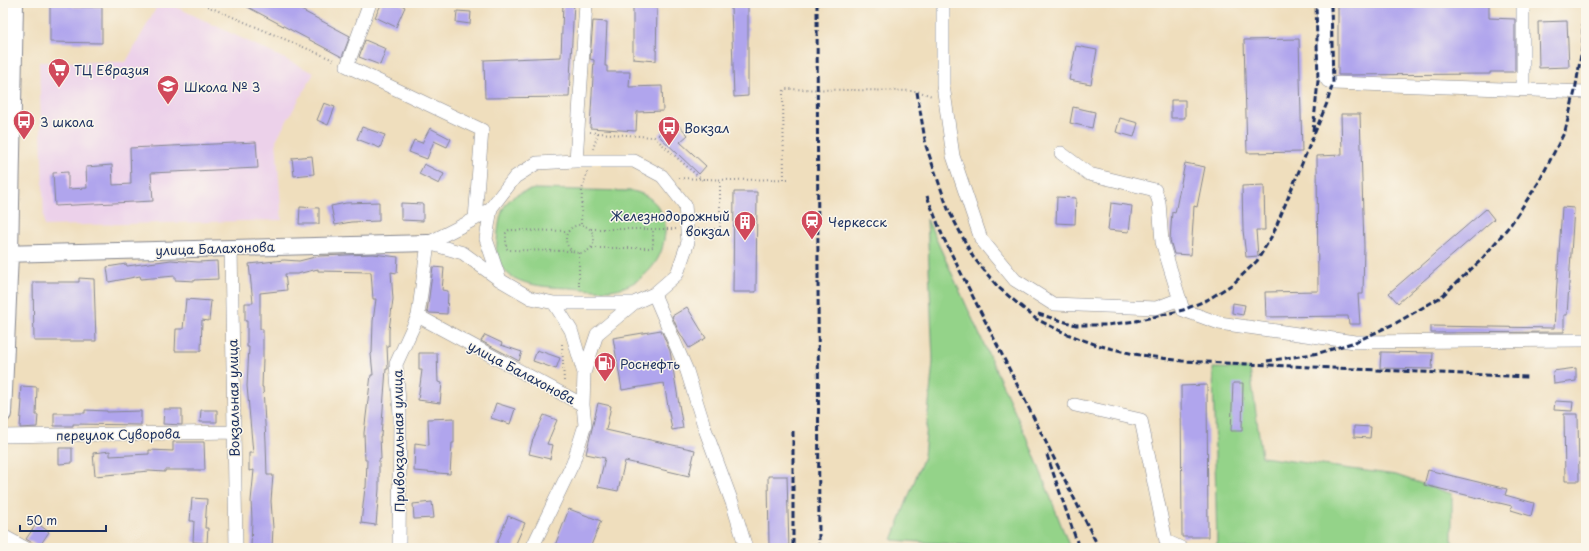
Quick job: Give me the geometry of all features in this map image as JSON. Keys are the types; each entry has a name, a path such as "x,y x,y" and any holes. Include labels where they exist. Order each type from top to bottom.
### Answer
{"main road":[{"path":"3,414 6,254 15,3"},
{"name":"улица Балахонова","path":"6,254 428,243"}],"street":[{"path":"370,3 347,66 482,130 475,218"},
{"path":"576,161 586,3"},
{"path":"943,3 943,86 953,156 981,239 1015,280 1053,304 1156,308 1180,299"},
{"path":"1323,3 1325,77 1328,81 1333,83 1586,92"},
{"path":"1523,3 1523,89"},
{"path":"1061,153 1089,174 1155,190 1159,202 1162,242 1183,310 1219,324 1355,342 1586,340"},
{"name":"улица Балахонова","path":"576,161 634,161 662,176 685,205 688,242 677,274 654,294 634,303 554,303 531,298 500,280 463,253 428,243 491,208 515,176 537,163 576,161"},
{"path":"491,208 486,239 500,280"},
{"name":"Привокзальная улица","path":"399,548 400,414 396,364 418,316 428,243"},
{"name":"Вокзальная улица","path":"231,248 236,548"},
{"path":"654,294 687,371 705,429 733,505 746,548"},
{"path":"554,303 571,330 584,373"},
{"path":"532,548 573,463 585,425 583,405 584,373 597,334 634,303"},
{"name":"улица Балахонова","path":"418,316 583,405"},
{"path":"1075,405 1141,420 1166,541 1181,548"},
{"name":"переулок Суворова","path":"3,436 233,432"},
{"path":"3,536 25,548"}],"path":[{"path":"200,3 347,66"},
{"path":"784,178 782,92 785,89 917,90 936,98 945,98"},
{"path":"598,133 654,137 702,180"},
{"path":"662,176 702,180 788,179"},
{"path":"569,231 509,230 506,233 506,248 509,250 586,252 592,248 595,242 595,235 591,229 585,225 578,224 572,227 566,239 568,246 572,251"},
{"path":"592,248 650,248 653,247 654,244 653,229"},
{"path":"579,253 579,289"},
{"path":"562,342 565,394"}],"shaded area":[{"name":"Школа № 3","path":"159,3 168,3 314,73 276,140 282,220 44,226 39,62 126,62"}],"green space":[{"path":"535,189 632,191 648,197 656,204 664,219 665,234 659,257 649,271 642,277 619,289 595,290 545,286 520,281 509,275 502,267 497,256 497,241 502,213 509,200 516,195"},
{"path":"927,219 1033,452 1070,548 1005,548 892,540 924,456 933,361"},
{"path":"1213,368 1250,369 1262,457 1396,475 1452,494 1452,548 1217,548"}],"building":[{"path":"50,3 73,3 73,7 102,7 102,43 50,42"},
{"path":"240,3 288,3 350,36 342,57"},
{"path":"382,3 398,3 405,7 396,27 375,17"},
{"path":"563,3 574,3 569,97 485,98 484,60 561,57"},
{"path":"1338,3 1489,3 1489,18 1515,19 1515,72 1490,72 1490,74 1338,75"},
{"path":"633,4 657,5 656,61 633,59"},
{"path":"748,6 748,96 734,97 731,7"},
{"path":"457,11 471,12 470,24 456,22"},
{"path":"593,21 607,22 605,66 607,66 607,72 630,72 629,87 662,86 663,111 637,112 636,131 590,128 594,60 590,59"},
{"path":"1567,21 1569,67 1539,68 1538,22"},
{"path":"1299,39 1302,152 1247,153 1244,40"},
{"path":"365,40 386,49 380,65 359,57"},
{"path":"1076,46 1097,50 1091,84 1069,80"},
{"path":"1171,100 1185,100 1185,118 1171,118"},
{"path":"324,103 335,107 328,125 317,120"},
{"path":"1073,107 1095,112 1092,128 1070,123"},
{"path":"1341,114 1360,114 1364,246 1363,294 1358,294 1360,324 1349,324 1348,316 1266,317 1265,292 1318,291 1317,156 1342,155"},
{"path":"1120,118 1138,123 1134,137 1116,132"},
{"path":"674,120 688,135 680,142 706,166 699,174 658,135"},
{"path":"362,127 385,135 380,148 357,139"},
{"path":"430,128 451,139 447,147 434,141 427,159 409,152 414,140 422,143"},
{"path":"256,142 258,168 151,173 153,201 55,206 53,173 68,172 68,189 87,188 86,167 112,165 113,185 131,184 130,148"},
{"path":"312,156 314,174 294,176 292,158"},
{"path":"1185,163 1205,167 1197,207 1194,206 1191,255 1174,254 1170,240 1172,212 1175,213"},
{"path":"424,164 444,174 439,184 419,174"},
{"path":"1264,185 1265,230 1256,230 1258,256 1246,257 1243,230 1242,186"},
{"name":"Железнодорожный вокзал","path":"734,192 757,192 756,292 733,292"},
{"path":"1057,197 1076,198 1075,224 1056,223"},
{"path":"379,202 379,221 351,222 335,225 331,206 346,203"},
{"path":"401,203 423,204 423,221 401,220"},
{"path":"1111,203 1132,206 1129,232 1108,230"},
{"path":"300,207 319,208 319,224 299,224"},
{"path":"1562,207 1574,208 1567,315 1564,315 1564,332 1431,333 1431,326 1554,328"},
{"path":"1486,209 1494,219 1398,303 1389,293"},
{"path":"373,254 398,257 397,273 391,272 393,299 389,330 389,346 387,345 388,369 386,369 380,436 381,459 379,460 379,489 376,525 361,523 366,488 367,460 365,460 364,433 371,375 373,375 371,354 376,299 373,299 371,272 318,271 318,269 297,274 285,274 287,290 260,293 260,329 263,329 262,387 267,475 273,475 271,501 273,528 272,548 251,548 251,501 254,470 249,471 249,453 253,453 247,386 249,347 247,347 247,321 245,321 245,303 253,303 249,264 284,260 299,261 319,256"},
{"path":"171,260 198,262 217,261 218,279 195,281 175,280 175,276 141,279 140,276 109,282 107,267"},
{"path":"433,267 444,268 442,290 448,291 447,314 427,312"},
{"path":"79,278 94,279 96,341 34,341 33,282 79,282"},
{"path":"186,299 211,301 209,321 202,320 201,351 175,351 176,329 183,329"},
{"path":"1233,303 1245,305 1243,315 1232,313"},
{"path":"687,307 706,338 689,348 678,330 672,316"},
{"path":"661,330 670,351 683,428 672,430 664,383 622,390 613,338"},
{"path":"485,335 502,343 501,345 522,352 519,361 481,341"},
{"path":"537,350 560,358 556,369 533,361"},
{"path":"1381,352 1433,353 1432,369 1380,368"},
{"path":"419,353 437,353 438,382 442,383 440,403 418,400 422,370 419,370"},
{"path":"1576,368 1576,381 1554,384 1553,371"},
{"path":"1233,383 1243,383 1242,431 1231,431"},
{"path":"1207,385 1208,537 1182,537 1181,386"},
{"path":"21,386 37,387 37,427 20,428 22,400 20,400"},
{"path":"1555,401 1573,402 1572,411 1554,410"},
{"path":"496,403 515,409 510,424 491,418"},
{"path":"598,403 611,406 606,430 695,450 689,476 625,461 618,491 598,487 605,458 586,454"},
{"path":"164,409 182,409 182,425 163,424"},
{"path":"85,410 107,412 141,411 141,425 73,424 73,426 54,426 54,413 85,413"},
{"path":"201,410 217,410 217,422 200,422"},
{"path":"1564,414 1578,414 1579,481 1565,481"},
{"path":"544,415 557,420 547,444 553,445 550,459 529,454 533,439"},
{"path":"454,418 454,443 452,443 450,474 414,471 415,443 429,445 428,419"},
{"path":"1354,426 1371,427 1370,438 1354,437"},
{"path":"173,442 204,442 205,470 165,470 165,472 149,471 95,476 93,453 110,451 110,456 149,454 149,450 173,451"},
{"path":"59,448 72,448 72,463 59,464"},
{"path":"1428,470 1507,489 1505,495 1534,503 1531,516 1511,510 1512,506 1424,485"},
{"path":"768,476 787,476 789,548 769,548"},
{"path":"192,498 207,499 205,528 208,528 207,543 193,542 194,521 190,521"},
{"path":"432,502 434,518 414,519 413,504"},
{"path":"569,509 601,521 590,548 554,548"},
{"path":"508,516 525,523 514,548 495,548"},
{"path":"37,523 49,532 39,547 26,539"}],"railway":[{"path":"817,3 819,548"},
{"path":"1313,131 1318,81 1316,3"},
{"path":"1038,314 1076,325 1107,325 1136,321 1183,310 1207,300 1233,284 1257,261 1273,234 1327,103 1333,83 1331,3"},
{"path":"1267,361 1319,353 1355,342 1396,323 1441,297 1481,260 1511,224 1539,182 1565,131 1575,91 1583,43 1583,3"},
{"path":"917,92 926,146 948,209 973,257 998,287 1036,319 1067,334 1097,345 1134,354 1182,361 1528,377"},
{"path":"927,196 943,237 1099,548"},
{"path":"793,431 793,548"},
{"path":"1047,455 1079,548"}],"place":[{"name":"ТЦ Евразия","path":"59,88"},
{"name":"Школа № 3","path":"168,106"},
{"name":"3 школа","path":"24,140"},
{"name":"Вокзал","path":"669,146"},
{"name":"Черкесск","path":"812,240"},
{"name":"Железнодорожный вокзал","path":"745,242"},
{"name":"Роснефть","path":"605,382"}]}
